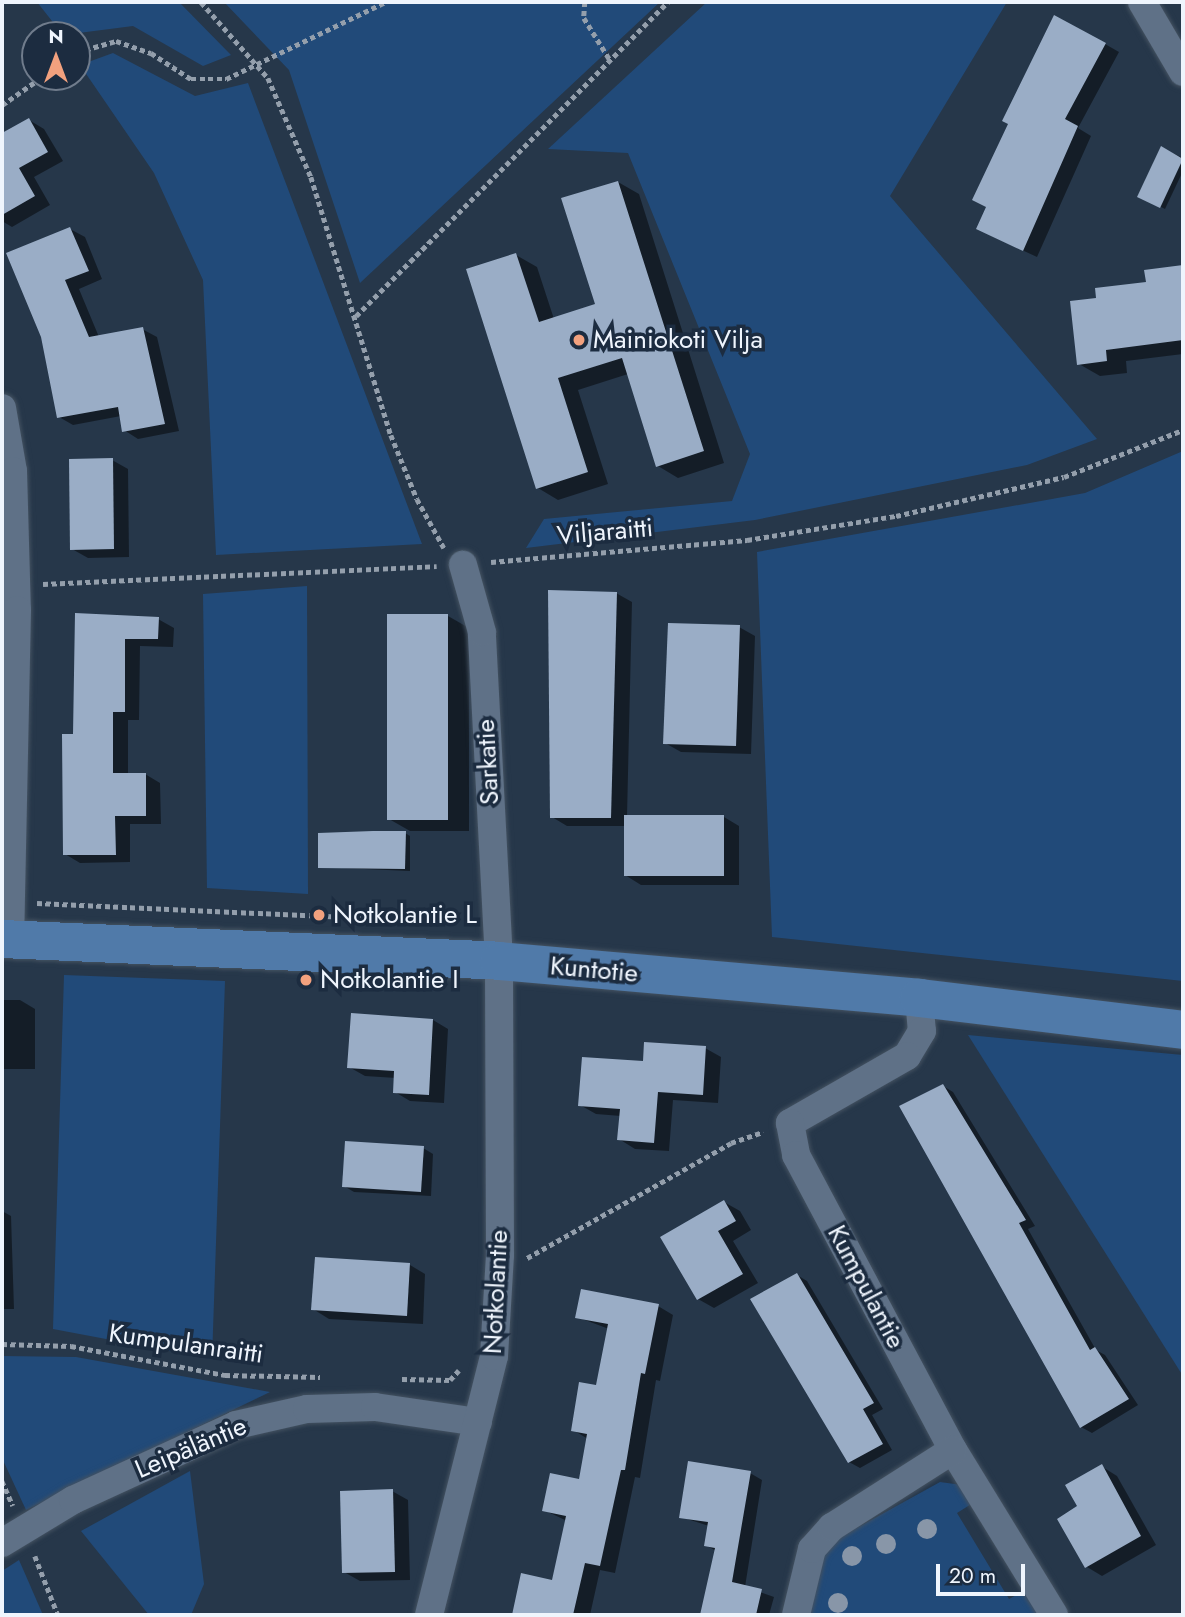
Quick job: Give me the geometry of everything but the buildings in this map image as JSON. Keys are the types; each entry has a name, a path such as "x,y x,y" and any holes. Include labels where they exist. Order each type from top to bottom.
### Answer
{"street":[{"path":"1142,2 1183,72"},
{"path":"2,408 13,471 6,939"},
{"name":"Sarkatie","path":"463,565 482,632 499,961"},
{"name":"Kuntotie","path":"6,939 499,961 919,998 1183,1030"},
{"name":"Notkolantie","path":"429,1615 494,1356 499,1263 499,961"},
{"path":"790,1122 907,1056 922,1031 919,998"},
{"name":"Kumpulantie","path":"790,1122 796,1155 953,1450 1054,1615"},
{"name":"Leipäläntie","path":"13,1536 73,1500 236,1425 307,1409 375,1407 478,1422"},
{"path":"796,1615 812,1549 832,1527 953,1450"}],"path":[{"path":"201,2 268,78 310,177 356,316 391,435 417,499 438,541 463,565"},
{"path":"91,48 116,41 151,53 191,79 226,79 385,2"},
{"path":"585,2 584,18 610,60"},
{"path":"356,316 668,2"},
{"path":"2,105 22,91"},
{"name":"Viljaraitti","path":"11,601 747,540 896,516 1064,477 1183,430"},
{"path":"499,1263 518,1263 731,1143 790,1122"},
{"name":"Kumpulanraitti","path":"2,1344 71,1346 225,1374 331,1377"},
{"path":"397,1379 450,1380"},
{"path":"13,1536 58,1615"}],"shaded area":[{"path":"37,2 179,2 231,55 203,66 133,26 91,31 91,21 52,21"},
{"path":"224,2 660,2 360,283 289,70"},
{"path":"707,2 1007,2 890,196 1097,439 1027,465 755,520 526,548 544,519 732,501 750,454 628,153 548,149"},
{"path":"113,53 195,96 248,83 422,544 216,555 203,280 154,173 91,81 91,61"},
{"path":"1183,451 1183,981 772,937 757,552 1085,493"},
{"path":"307,586 308,894 207,888 203,594"},
{"path":"64,975 225,981 212,1359 53,1329"},
{"path":"968,1035 1183,1055 1183,1376"},
{"path":"2,1356 76,1357 270,1392 26,1510 2,1458"},
{"path":"190,1471 204,1584 191,1615 149,1615 81,1531"},
{"path":"940,1482 962,1485 973,1503 957,1513 1009,1599 1026,1590 1039,1615 810,1615 824,1554 835,1540"},
{"path":"19,1560 43,1615 2,1615 2,1571"}],"place":[{"name":"Mainiokoti Vilja","path":"579,340"},
{"name":"Notkolantie L","path":"319,915"},
{"name":"Notkolantie I","path":"306,980"}]}
